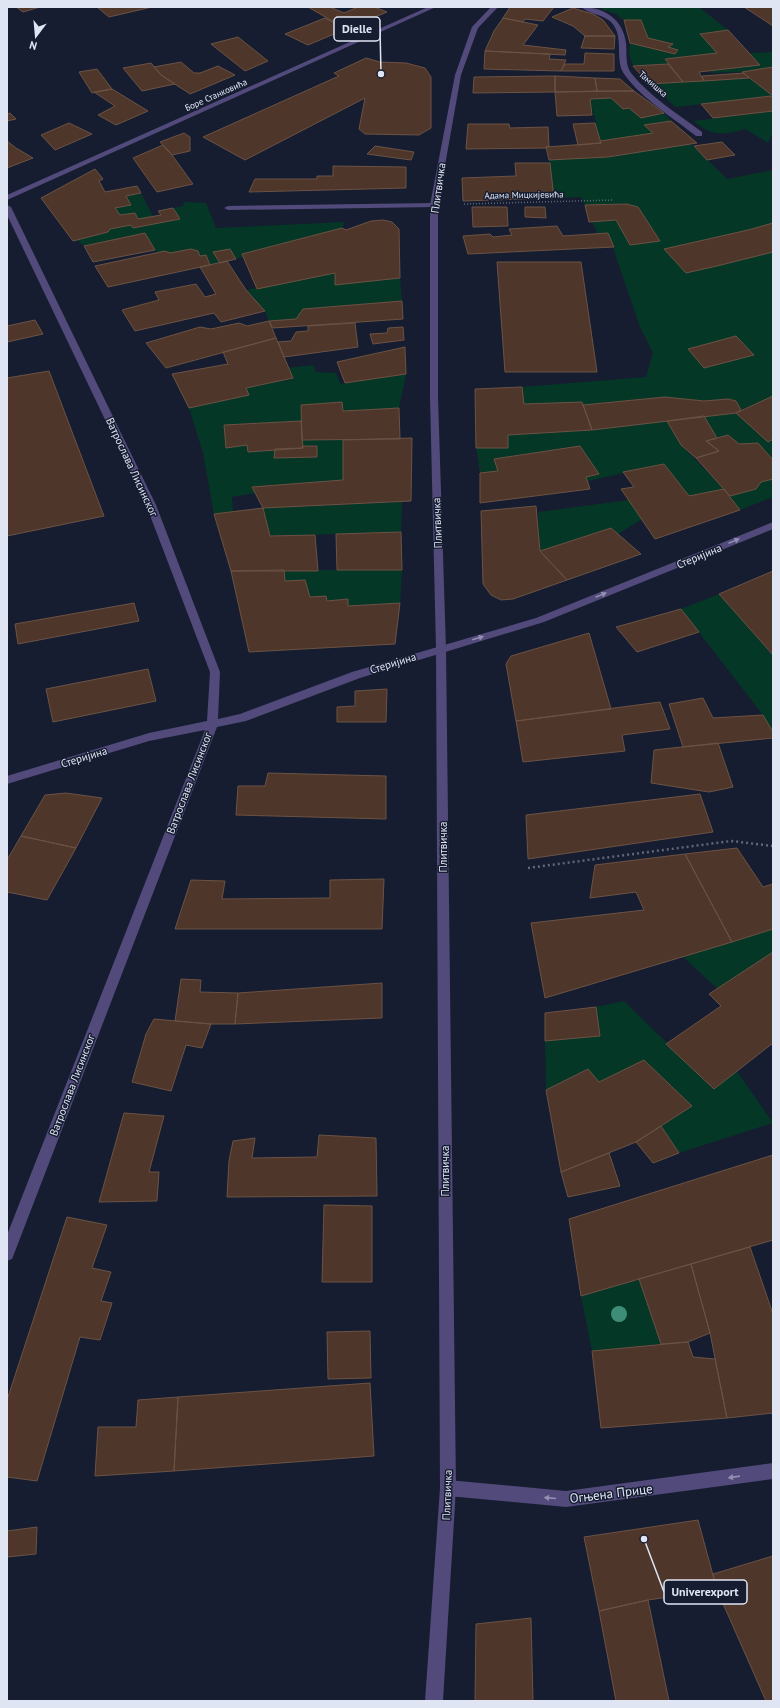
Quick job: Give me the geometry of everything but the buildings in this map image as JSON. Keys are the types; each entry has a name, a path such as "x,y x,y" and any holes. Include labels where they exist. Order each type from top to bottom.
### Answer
{"street":[{"name":"Боре Станковића","path":"7,198 433,7"},
{"name":"Плитвичка","path":"434,1701 448,1488 441,649 434,397 434,205 458,74 475,27 495,7"},
{"name":"Тамишка","path":"584,7 597,11 614,20 623,36 623,62 627,72 641,87 699,134"},
{"path":"228,208 434,205"},
{"name":"Ватрослава Лисинског","path":"7,207 151,505 215,672 212,725 7,1251"},
{"name":"Стеријина","path":"7,780 149,737 242,718 349,677 540,620 773,526"},
{"name":"Огњена Прице","path":"448,1488 566,1500 773,1472"}],"path":[{"name":"Адама Мицкијевића","path":"434,205 614,200"},
{"path":"528,868 731,841 773,846"}],"green space":[{"path":"605,7 699,7 728,30 700,34 717,53 666,59 668,64 633,66 629,53 630,43 675,54 678,50 668,47 672,43 648,38 641,20 624,20 616,14 601,9"},
{"path":"773,52 773,67 742,72 712,73 711,71 760,65 749,53"},
{"path":"749,78 773,96 773,99 770,96 676,107 649,84"},
{"path":"611,98 623,109 629,108 641,118 664,113 671,121 644,125 653,133 600,141 590,99"},
{"path":"773,111 773,132 768,143 745,129 723,134 706,130 693,121"},
{"path":"691,144 727,179 773,170 773,396 741,410 736,401 728,399 704,401 665,397 583,405 581,402 524,404 522,387 646,377 653,353 640,327 608,233 598,234 592,222 616,220 630,245 660,240 638,207 627,204 585,205 581,197 554,198 549,160 608,157"},
{"path":"141,193 153,216 138,219 135,213 120,215 115,208 126,196"},
{"path":"184,202 206,203 216,228 345,222 342,228 242,254 243,257 236,259 230,249 214,253 220,263 210,265 206,255 200,256 198,251 191,250 175,253 159,253 155,250 145,233 84,246 77,240 108,232 110,229 131,225 133,228 179,219 173,208 183,206"},
{"path":"335,273 336,285 400,278 402,301 303,309 296,319 269,321 265,311 246,290"},
{"path":"313,365 316,372 336,373 341,384 406,374 399,408 343,411 342,402 301,405 301,421 224,425 226,448 247,445 248,452 275,449 275,458 317,457 317,446 302,446 302,440 343,440 343,480 252,487 255,493 232,497 233,512 214,514 203,453 189,408 249,395 246,388 292,379 288,368"},
{"path":"736,413 768,441 773,439 773,460 758,443 739,444 728,435 717,438 704,416"},
{"path":"667,421 681,445 724,489 689,496 664,464 588,481 586,477 599,474 580,446 495,459 498,471 480,473 476,448 508,448 508,435 592,430"},
{"path":"773,479 773,497 740,510 730,496 756,489 761,482"},
{"path":"629,500 642,519 618,534 611,528 540,551 538,512"},
{"path":"402,502 401,532 270,536 263,508"},
{"path":"284,570 402,570 400,603 348,606 348,599 327,601 326,596 310,597 305,580 285,581"},
{"path":"719,594 773,655 773,732 763,715 681,609"},
{"path":"773,929 773,952 718,989 683,957"},
{"path":"624,1001 714,1089 736,1070 773,1123 679,1153 661,1126 692,1106 644,1060 599,1082 587,1069 546,1090 545,1041 599,1036 596,1007"},
{"path":"639,1279 661,1344 592,1351 581,1296"}],"place":[{"name":"Dielle","path":"381,74"},
{"name":"Univerexport","path":"644,1539"}]}
